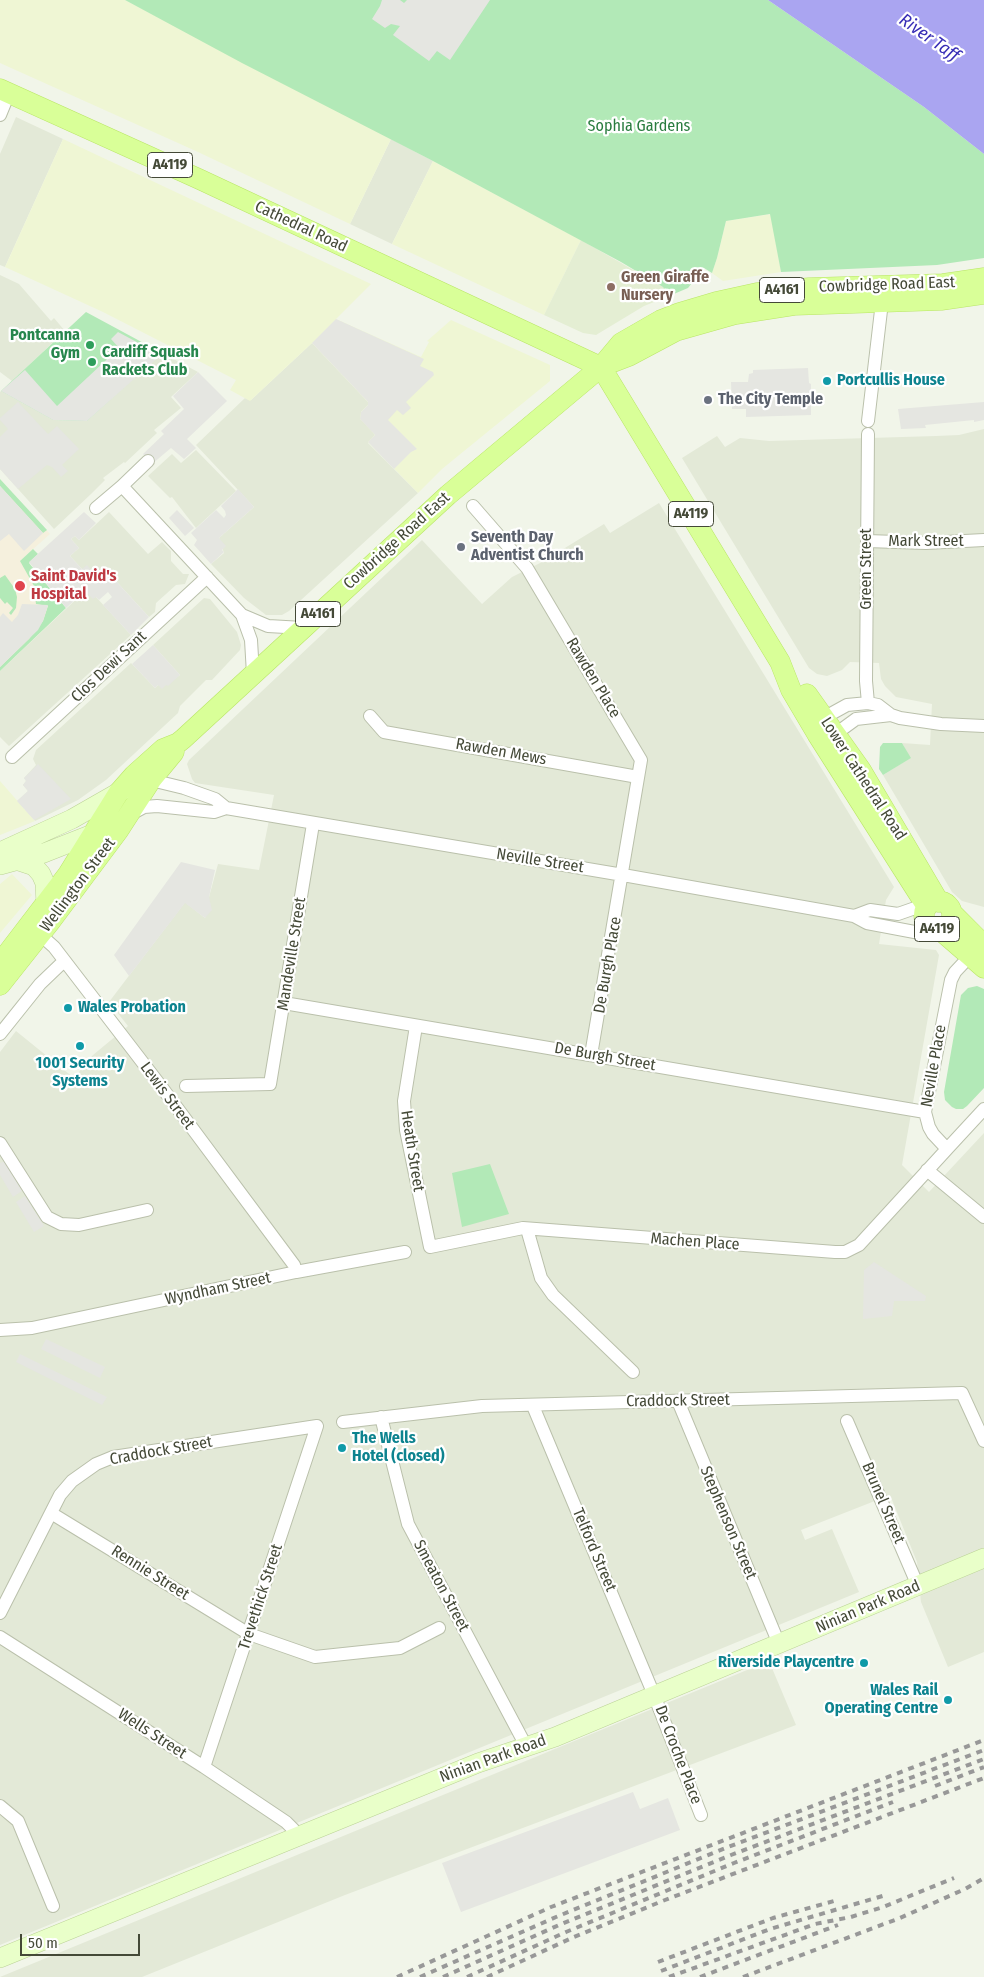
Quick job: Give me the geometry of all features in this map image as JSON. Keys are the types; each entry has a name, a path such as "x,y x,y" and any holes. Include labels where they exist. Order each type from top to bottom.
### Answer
{"main road":[{"name":"Cathedral Road","path":"5,91 199,179 601,367"},
{"name":"Cowbridge Road East","path":"119,792 134,774 163,749 178,743 456,487 601,367 621,343 640,330 661,320 716,302 757,293 943,284 984,278"},
{"name":"Cowbridge Road East","path":"601,367 629,356 676,331 736,314 794,305 941,300 984,294"},
{"name":"Lower Cathedral Road","path":"601,367 780,662 791,690 818,721 830,739 861,770 939,907"},
{"name":"Cowbridge Road East","path":"151,780 174,752 178,743"},
{"name":"Wellington Street","path":"0,985 35,930 118,831 151,780"},
{"name":"Wellington Street","path":"0,962 35,930 46,904 78,860 119,792"},
{"name":"A4119","path":"939,907 948,926 939,929"},
{"name":"A4119","path":"939,907 977,954"},
{"name":"A4119","path":"939,929 977,954"}],"street":[{"path":"0,115 5,91"},
{"path":"868,421 882,302"},
{"name":"Green Street","path":"868,434 866,681 868,703"},
{"path":"96,508 148,461"},
{"path":"122,486 242,615 251,640 253,674"},
{"name":"Rawden Place","path":"473,506 527,568 641,760 623,875"},
{"name":"Mark Street","path":"867,541 926,543 984,540"},
{"name":"Clos Dewi Sant","path":"12,757 207,577"},
{"path":"242,615 268,626 303,628"},
{"path":"818,721 847,705 868,703 878,705 891,715"},
{"path":"830,739 856,719 874,719 891,715 941,724 984,726"},
{"name":"Rawden Mews","path":"370,716 384,732 638,777"},
{"name":"Neville Street","path":"151,780 207,796 226,808 854,916 867,923 925,934 939,929"},
{"name":"Cowbridge Road East","path":"0,852 66,822 137,783 151,780"},
{"name":"Neville Street","path":"126,817 144,808 158,806 214,812 226,808"},
{"path":"0,866 93,834 126,817"},
{"name":"Mandeville Street","path":"186,1086 270,1084 313,824"},
{"path":"19,861 34,866 41,874 45,883 46,904"},
{"name":"De Burgh Place","path":"592,1055 623,875"},
{"name":"Neville Street","path":"854,916 870,910 898,914 918,906 939,907"},
{"name":"Lewis Street","path":"35,930 54,947 294,1265 296,1272"},
{"name":"Neville Place","path":"947,1149 933,1134 925,1112 948,989 954,972 977,954"},
{"path":"0,1034 40,984 64,961"},
{"name":"De Burgh Street","path":"284,1003 925,1112"},
{"name":"Heath Street","path":"416,1026 404,1101 405,1120 430,1247"},
{"path":"984,1109 927,1170 984,1217"},
{"path":"0,1143 47,1217 61,1224 79,1225 147,1210"},
{"name":"Machen Place","path":"430,1247 505,1231 527,1229 845,1252 859,1245 927,1170"},
{"path":"527,1229 541,1278 553,1295 633,1372"},
{"name":"Wyndham Street","path":"0,1330 32,1328 296,1272 405,1252"},
{"name":"Craddock Street","path":"342,1422 482,1406 962,1393 984,1441"},
{"name":"Stephenson Street","path":"678,1401 779,1644"},
{"name":"Telford Street","path":"533,1406 654,1695"},
{"name":"Smeaton Street","path":"380,1417 408,1524 526,1746"},
{"name":"Brunel Street","path":"847,1421 918,1586"},
{"name":"Craddock Street","path":"0,1613 60,1495 72,1481 96,1464 113,1457 317,1426"},
{"name":"Trevethick Street","path":"204,1767 317,1426"},
{"name":"Rennie Street","path":"51,1513 249,1634 315,1657 400,1648 438,1628"},
{"name":"Ninian Park Road","path":"0,1958 478,1763 555,1736 984,1558"},
{"name":"Wells Street","path":"0,1637 204,1767 286,1822 293,1829 297,1837"},
{"name":"De Croche Place","path":"654,1695 701,1815"},
{"path":"0,1806 18,1821 53,1906"}],"shaded area":[{"path":"0,0 125,0 391,139 350,224 198,152 0,63"},
{"path":"382,0 400,0 404,3 407,0 490,0 450,60 437,51 429,61 393,35 400,26 391,24 385,28 372,19"},
{"path":"16,117 63,139 5,267 0,265 0,154"},
{"path":"63,139 371,284 336,319 421,357 429,342 427,341 451,320 550,365 550,381 442,469 418,493 368,442 375,435 360,419 361,412 368,405 368,402 312,343 250,401 230,390 236,380 103,312 5,267"},
{"path":"391,139 433,161 392,244 350,224"},
{"path":"433,161 581,240 544,315 392,244"},
{"path":"771,214 781,272 723,281 712,273 726,221"},
{"name":"Green Giraffe Nursery","path":"581,240 663,287 669,296 644,306 596,335 583,333 544,315"},
{"path":"0,275 19,284 51,321 54,318 65,331 12,381 0,372"},
{"path":"336,319 424,359 420,366 433,372 434,375 406,402 411,408 403,415 397,410 388,420 417,449 411,452 394,469 368,442 375,435 360,419 361,412 368,405 368,402 312,343"},
{"path":"118,332 161,355 87,421 53,420 1,391 25,370 57,406 119,348 111,339"},
{"path":"312,343 368,402 369,404 361,412 375,435 368,443 418,493 289,611 282,615 266,615 244,598 211,564 224,553 219,538 254,507 196,445 245,398 251,400"},
{"path":"162,353 198,372 171,397 181,408 154,430 157,433 125,463 103,478 105,480 54,529 0,469 0,392 53,420 87,421"},
{"path":"808,368 809,383 811,384 811,415 746,417 746,409 732,409 731,382 748,382 749,374 753,373 753,370"},
{"path":"198,372 227,401 187,439 196,448 184,459 171,448 152,464 143,454 164,434 161,431 184,409 173,396"},
{"path":"18,402 48,434 57,426 79,449 62,465 68,471 61,477 52,467 47,465 18,489 0,469 0,437 8,429 0,418"},
{"path":"984,402 984,420 925,425 926,428 901,429 898,409"},
{"path":"984,429 984,907 962,901 952,892 883,775 910,758 902,743 930,745 932,704 896,697 881,679 879,663 850,662 842,670 827,676 817,674 809,668 682,458 717,436 725,447 740,438 769,441 936,436 959,435"},
{"path":"196,450 236,491 196,528 172,497 170,498 148,476 172,454 181,463"},
{"name":"Saint David's Hospital","path":"0,479 50,534 21,560 61,613 0,671"},
{"path":"0,486 43,533 24,551 9,534 0,541"},
{"path":"238,489 254,507 219,538 226,546 222,550 224,552 211,564 194,545 197,540 191,533 216,510 224,518 226,515 225,511 221,506"},
{"path":"659,503 894,887 886,900 879,944 936,950 939,955 902,1165 929,1192 984,1133 984,1652 948,1667 921,1602 917,1562 890,1495 801,1530 805,1540 832,1529 859,1592 0,1945 0,1052 16,1031 74,1078 93,1055 128,1026 109,1002 185,902 205,918 218,864 259,870 274,795 195,783 187,764 189,760 422,540 482,604 512,577 542,562 604,524 610,533"},
{"path":"177,510 194,528 185,536 169,518"},
{"path":"84,512 96,523 79,540 75,536 71,539 79,548 70,556 82,569 87,565 96,575 104,568 149,617 131,635 103,605 112,597 108,592 99,600 96,597 93,599 85,591 66,608 29,562"},
{"path":"109,512 148,554 162,542 171,551 171,561 183,574 189,574 185,584 176,585 156,603 155,612 149,617 104,568 96,575 82,569 70,556 79,548 71,539 75,536 79,540"},
{"path":"86,590 96,597 131,635 9,746 0,737 0,671"},
{"path":"204,598 210,599 237,632 241,645 240,650 212,680 206,680 180,706 178,713 106,780 78,800 35,821 17,801 28,791 23,785 26,781 24,778 36,765 33,759 36,750 131,663 155,688 158,685 166,684 180,675 153,645"},
{"path":"22,604 48,605 38,630 0,667 0,617 3,613 12,622 18,615"},
{"path":"153,645 180,675 162,689 158,685 155,688 132,664"},
{"path":"38,764 71,799 34,820 17,801 28,791 23,785 26,781 24,778"},
{"path":"0,781 35,821 0,835"},
{"path":"181,862 215,870 209,897 212,910 205,918 185,903 129,976 114,955"},
{"path":"12,874 32,895 0,933 0,884"},
{"path":"5,1161 22,1191 13,1197 0,1175 0,1163"},
{"path":"25,1196 44,1226 34,1232 16,1202"},
{"path":"874,1262 926,1296 925,1301 894,1301 892,1316 863,1319 864,1270"},
{"path":"46,1339 105,1367 100,1378 41,1349"},
{"path":"20,1354 107,1397 102,1405 16,1362"},
{"path":"769,1661 796,1725 345,1895 142,1977 0,1977"},
{"path":"633,1792 640,1809 668,1798 680,1830 461,1912 442,1863"}],"green space":[{"name":"Sophia Gardens","path":"125,0 768,0 924,107 984,154 984,258 937,265 781,272 770,214 726,221 712,273 704,268 688,288 669,296 663,287 621,262"},
{"name":"Cardiff Squash Rackets Club","path":"86,312 162,353 87,421 53,420 1,391"},
{"path":"0,479 47,530 43,533 0,486"},
{"path":"33,549 38,554 29,563 66,608 0,671 0,667 29,639 43,621 48,606 36,604 34,586 20,561"},
{"path":"5,575 15,589 17,597 16,608 11,615 9,613 13,608 7,602 5,604 0,598 0,578"},
{"path":"883,743 902,743 911,758 883,775 879,769 880,747"},
{"path":"977,986 984,989 984,1088 963,1109 956,1109 945,1100 944,1092 961,995 968,988"},
{"path":"490,1164 509,1214 462,1227 452,1173"}],"water":[{"name":"River Taff","path":"768,0 984,0 984,154 924,107"}],"railway":[{"path":"397,1977 551,1907 984,1740"},
{"path":"420,1977 556,1917 728,1847 984,1750"},
{"path":"443,1977 559,1925 731,1855 984,1759"},
{"path":"935,1786 984,1767"},
{"path":"487,1977 574,1937 665,1900 984,1778"},
{"path":"467,1977 566,1932 734,1863 893,1802"},
{"path":"669,1977 815,1924 851,1917 883,1907 954,1878"},
{"path":"743,1977 900,1918 965,1889 984,1878"},
{"path":"661,1971 770,1929 886,1895"},
{"path":"658,1962 773,1918 834,1901"},
{"path":"700,1977 838,1925"}],"place":[{"name":"Green Giraffe Nursery","path":"611,287"},
{"name":"Pontcanna Gym","path":"90,345"},
{"name":"Cardiff Squash Rackets Club","path":"92,362"},
{"name":"Portcullis House","path":"827,381"},
{"name":"The City Temple","path":"708,400"},
{"name":"Seventh Day Adventist Church","path":"461,547"},
{"name":"Saint David's Hospital","path":"20,586"},
{"name":"Wales Probation","path":"68,1008"},
{"name":"1001 Security Systems","path":"80,1046"},
{"name":"The Wells Hotel (closed)","path":"342,1448"},
{"name":"Riverside Playcentre","path":"864,1663"},
{"name":"Wales Rail Operating Centre","path":"948,1700"}]}
